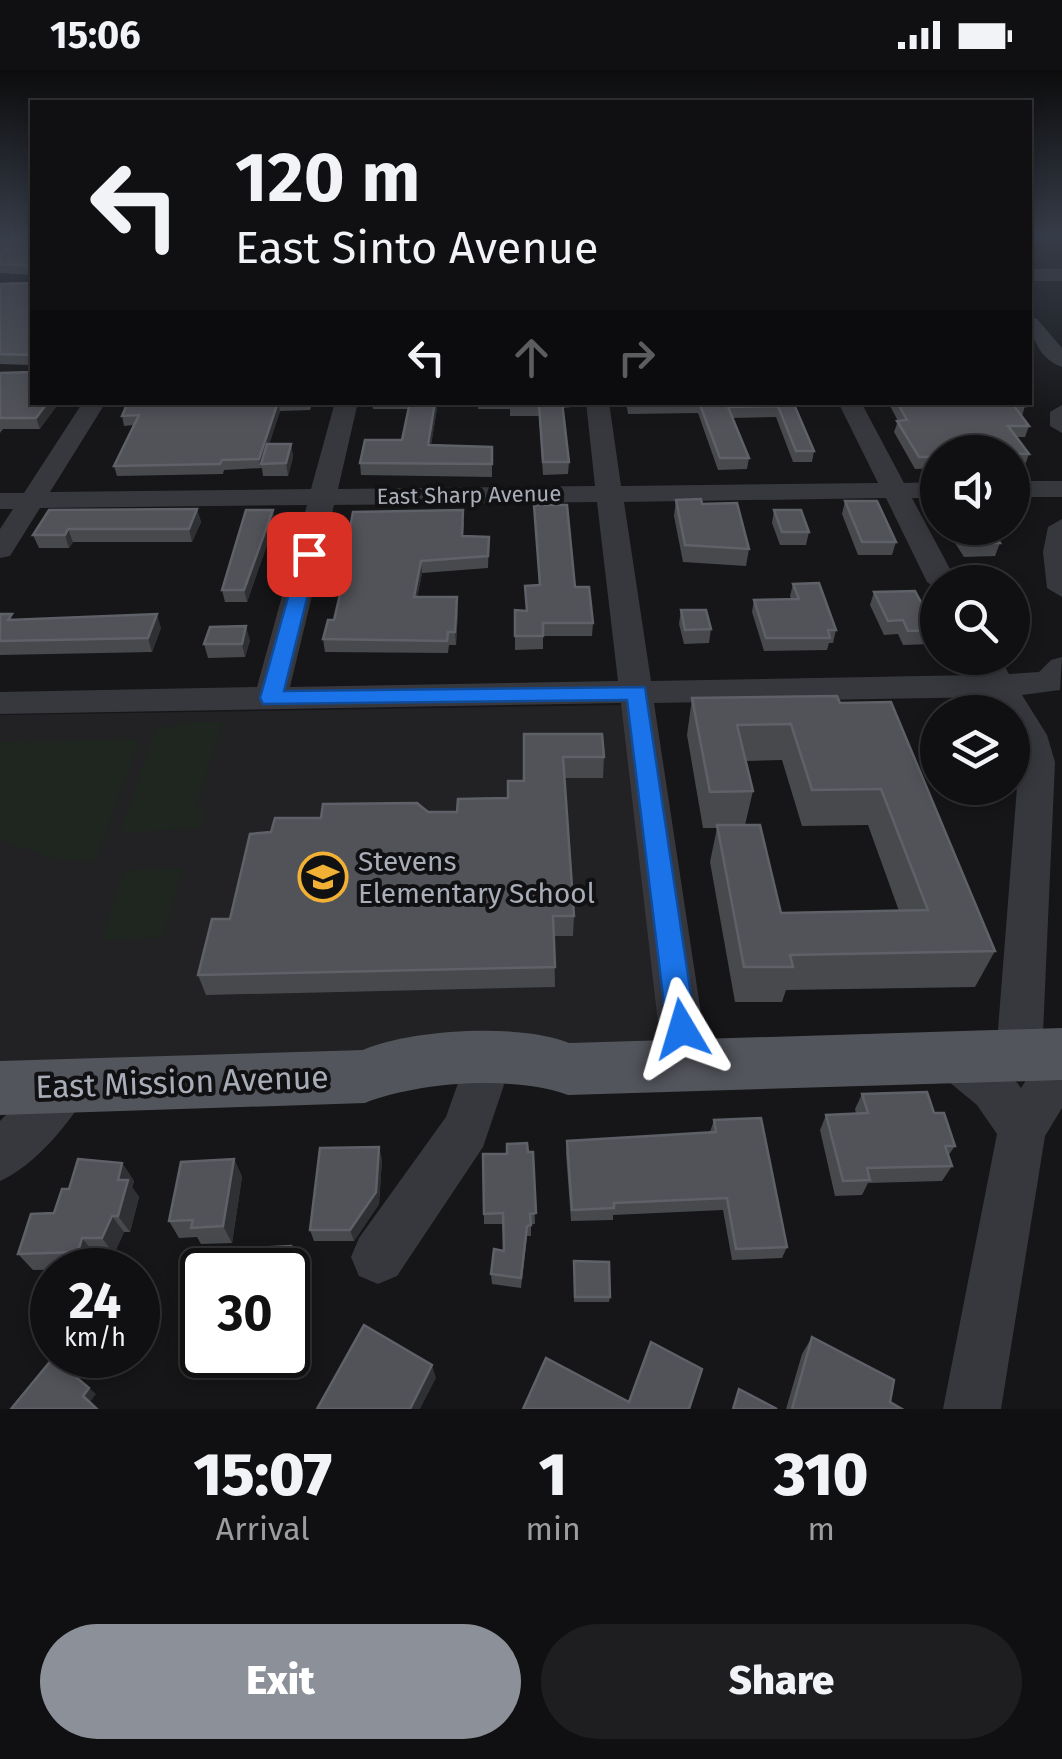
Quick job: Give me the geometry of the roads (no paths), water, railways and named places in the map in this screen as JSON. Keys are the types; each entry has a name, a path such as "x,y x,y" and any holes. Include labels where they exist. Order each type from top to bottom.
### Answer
{"main road":[{"name":"East Mission Avenue","path":"0,1088 365,1076 394,1063 542,1058 568,1069 953,1057 1048,1058"},
{"name":"East Mission Avenue","path":"365,1076 392,1088 542,1083 568,1069"}],"street":[{"path":"1032,326 1062,363"},
{"path":"1032,365 1062,363"},
{"path":"0,550 93,405"},
{"path":"271,698 345,405"},
{"path":"597,405 686,1066"},
{"path":"850,405 933,565"},
{"path":"1062,412 1062,426"},
{"path":"1030,490 1062,489"},
{"name":"East Sharp Avenue","path":"0,501 920,490"},
{"path":"1062,526 1057,552 1062,588"},
{"path":"1009,675 1048,682 1062,667"},
{"path":"0,703 637,692 939,675"},
{"path":"972,1409 1022,1130 1048,1058 1037,762 1030,735 994,675"},
{"path":"953,1057 994,1089 1022,1130"},
{"path":"378,1256 466,1130 480,1085"},
{"path":"0,1156 66,1086"}],"place":[{"name":"Stevens Elementary School","path":"323,877"}]}
